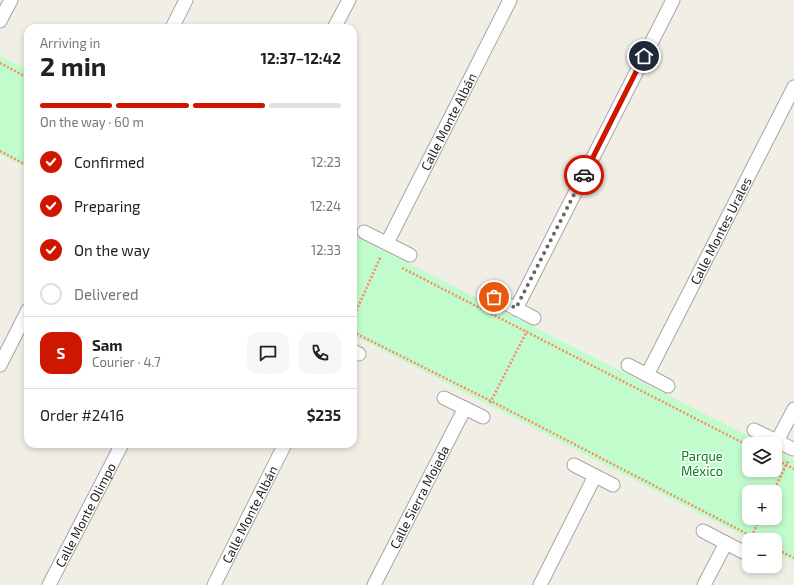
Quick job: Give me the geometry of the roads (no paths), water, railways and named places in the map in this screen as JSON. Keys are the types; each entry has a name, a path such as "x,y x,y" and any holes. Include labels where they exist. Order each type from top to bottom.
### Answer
{"street":[{"path":"0,21 11,0"},
{"path":"174,24 186,0"},
{"path":"336,24 349,0"},
{"name":"Calle Monte Albán","path":"387,243 510,0"},
{"path":"516,308 673,0"},
{"name":"Calle Montes Urales","path":"647,375 794,87"},
{"path":"364,232 410,255"},
{"path":"494,297 534,318"},
{"path":"0,365 24,318"},
{"path":"628,365 668,386"},
{"path":"444,398 483,417"},
{"name":"Calle Sierra Mojada","path":"374,585 465,408"},
{"path":"780,437 794,409"},
{"path":"754,430 769,437"},
{"path":"782,443 793,449"},
{"name":"Calle Monte Olimpo","path":"50,585 120,448"},
{"name":"Calle Monte Albán","path":"214,585 283,448"},
{"path":"574,465 613,485"},
{"path":"540,585 596,476"},
{"path":"704,531 742,551"},
{"path":"704,585 726,543"}],"park label":[{"name":"Parque México","path":"702,464"}]}
